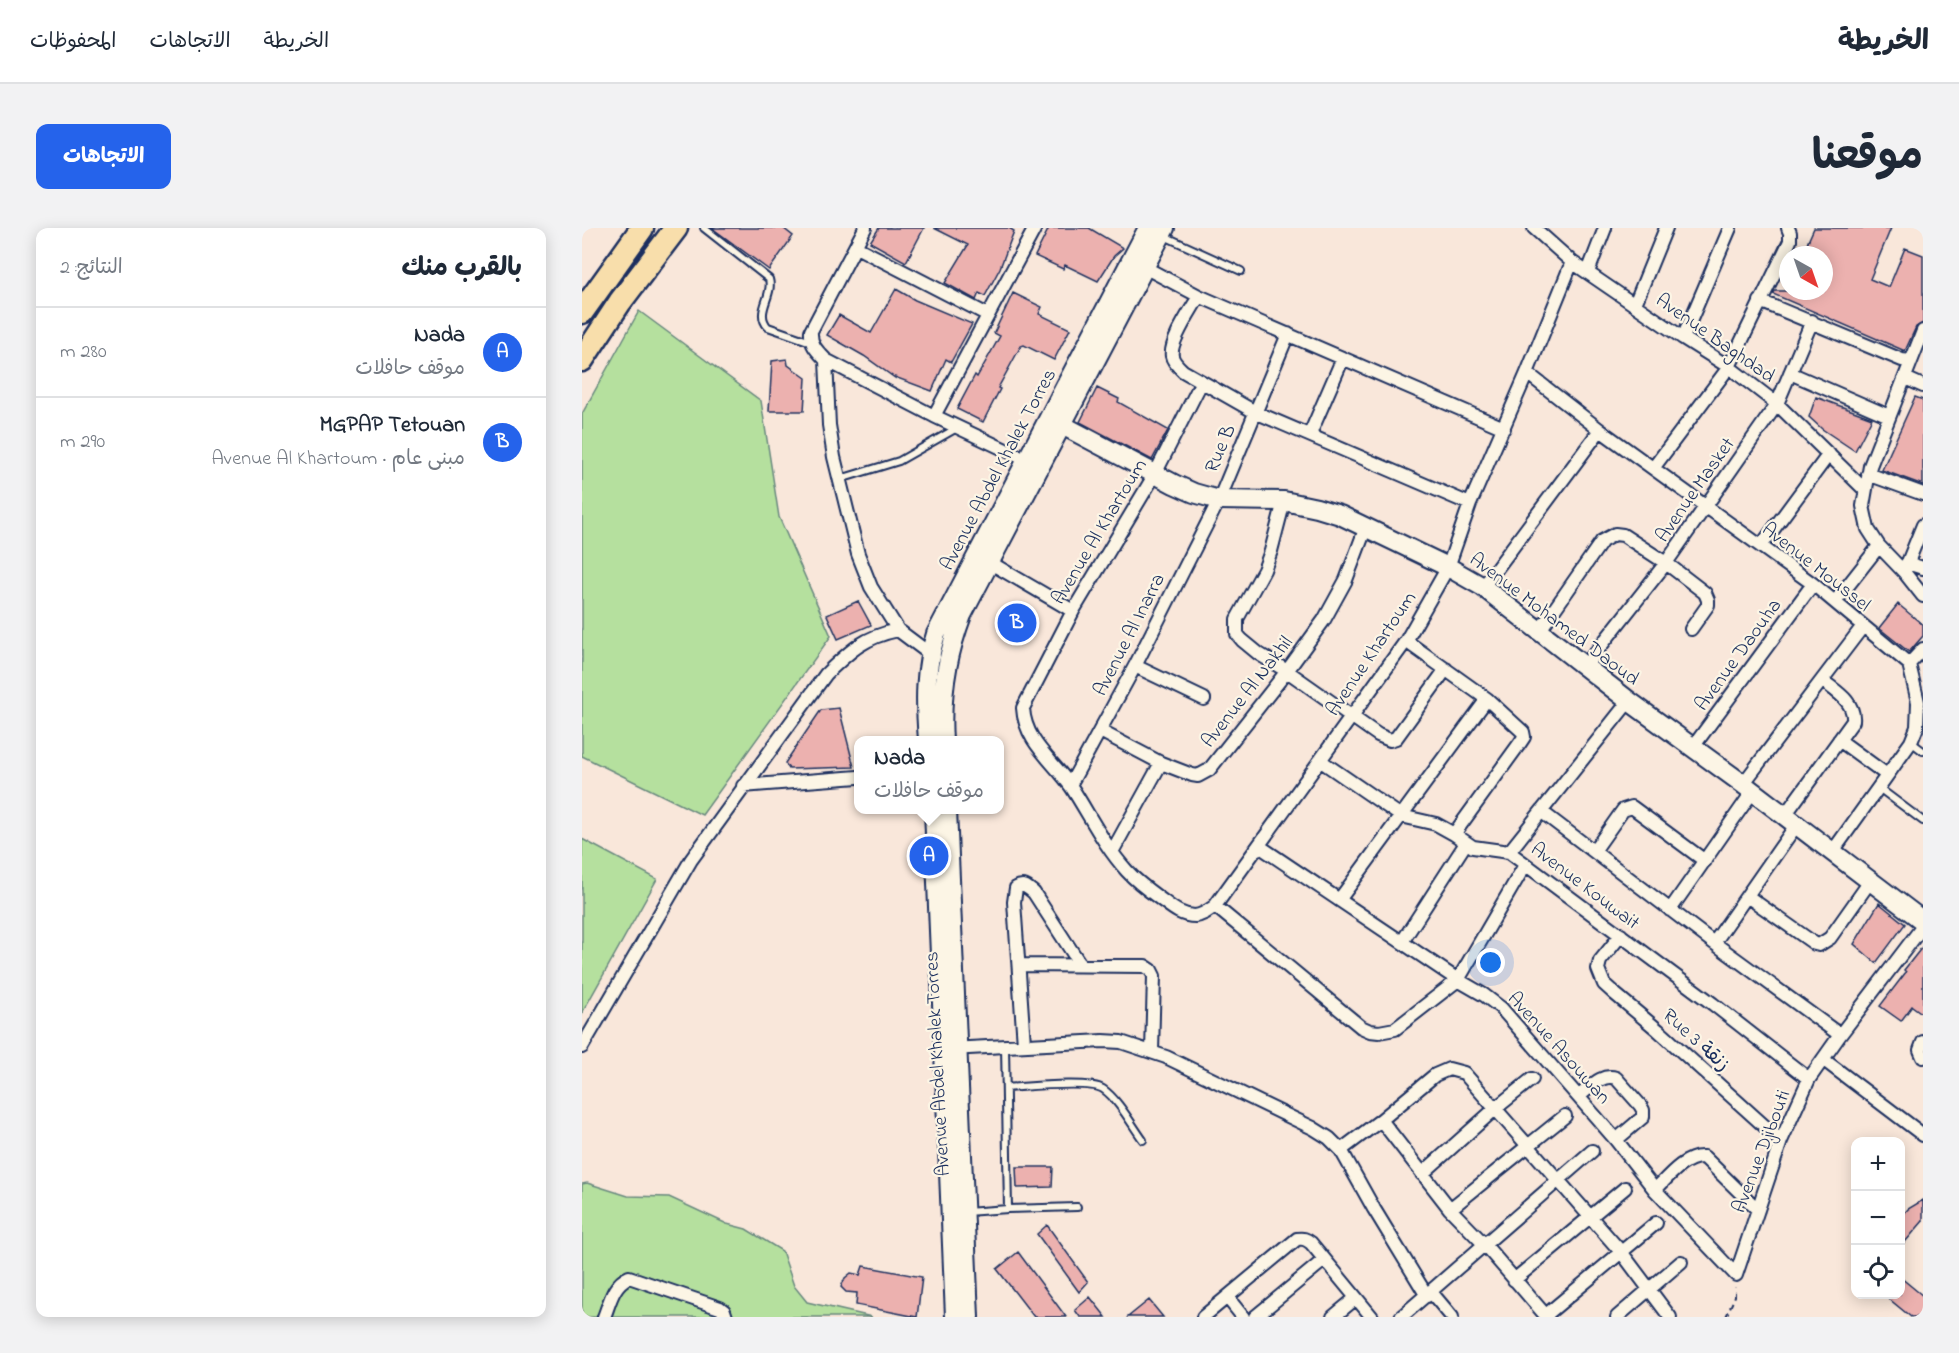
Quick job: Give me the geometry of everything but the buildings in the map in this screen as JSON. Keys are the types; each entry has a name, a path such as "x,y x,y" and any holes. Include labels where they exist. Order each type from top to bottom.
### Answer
{"highway":[{"path":"582,312 642,228"},
{"path":"582,360 620,302 676,228"}],"main road":[{"name":"Avenue Abdel Khalek Torres","path":"928,736 926,678 936,634 1027,460 1055,421 1144,267 1158,230"},
{"name":"Avenue Abdel Khalek Torres","path":"943,736 942,696 947,664 962,615 1055,421 1158,230"},
{"name":"Avenue Mohamed Daoud","path":"1055,421 1194,493 1219,500 1284,501 1332,513 1448,567 1483,587 1629,701 1833,851 1922,920"},
{"name":"Avenue Abdel Khalek Torres","path":"934,814 951,1049"},
{"name":"Avenue Abdel Khalek Torres","path":"947,814 951,1049 958,1213 969,1317"},
{"name":"Avenue Abdel Khalek Torres","path":"955,1317 958,1213"}],"street":[{"path":"865,228 811,331 811,342 815,349 826,360 934,416 1027,460"},
{"path":"934,416 1035,228"},
{"name":"Avenue Baghdad","path":"1534,228 1572,262 1729,367 1777,404 1864,490"},
{"path":"1588,272 1605,228"},
{"path":"1635,304 1666,228"},
{"path":"1683,338 1730,228"},
{"path":"1654,468 1729,367 1790,241 1788,228"},
{"path":"856,247 988,315"},
{"name":"Avenue Khartoum","path":"1215,906 1406,641 1448,567 1470,504 1504,428 1572,262"},
{"path":"1144,267 1199,296 1504,428"},
{"path":"1199,296 1173,344 1172,356 1183,371 1255,412 1470,504"},
{"path":"1760,301 1902,360 1911,361"},
{"name":"Avenue Masket","path":"1585,666 1666,564 1777,404 1812,321"},
{"path":"1923,331 1869,470 1863,506 1868,529 1879,546 1906,567 1923,596"},
{"name":"Rue B","path":"1219,500 1287,334"},
{"path":"1310,434 1343,358"},
{"path":"826,360 829,425 862,565 871,587 898,630 930,655 947,664"},
{"name":"Avenue Moussel","path":"1527,373 1600,430 1813,584 1909,664"},
{"path":"1790,374 1889,416"},
{"path":"1905,378 1923,386"},
{"name":"Avenue Al Khartoum","path":"1071,785 1029,734 1023,708 1073,611 1155,474 1201,383"},
{"path":"1483,587 1600,430"},
{"path":"1761,546 1829,454"},
{"path":"1869,470 1923,494"},
{"name":"Avenue Al Inarra","path":"1071,785 1135,666 1219,500"},
{"path":"1284,501 1264,570 1237,619 1237,633 1242,640 1350,717 1390,740 1396,738 1446,669"},
{"path":"1906,567 1923,525"},
{"name":"Avenue Al Nakhil","path":"1100,731 1161,763 1192,775 1204,774 1287,671 1324,620 1346,579 1366,527"},
{"path":"1540,630 1602,542 1615,534 1623,535 1705,593 1708,605 1691,629"},
{"path":"1835,602 1879,546"},
{"path":"989,562 1073,611"},
{"path":"1906,567 1923,568"},
{"name":"Avenue Daouha","path":"1693,747 1813,584"},
{"path":"1670,909 1705,861 1748,788 1822,680 1863,626"},
{"path":"582,1047 690,860 826,674 865,640 898,630"},
{"path":"1406,641 1487,699 1520,728 1524,737 1454,834"},
{"path":"1833,851 1911,742 1917,727 1918,702 1909,664 1923,649"},
{"path":"1135,666 1204,699"},
{"path":"1714,943 1747,896 1839,740 1853,721 1854,713 1847,701 1822,680"},
{"path":"1339,900 1487,699"},
{"path":"1509,852 1629,701"},
{"path":"1839,740 1887,776"},
{"name":"Avenue Kouwait","path":"1321,761 1401,816 1436,824 1466,843 1484,850 1509,852 1809,1079"},
{"path":"1112,852 1161,763"},
{"path":"743,786 854,777"},
{"path":"1071,785 1112,852 1129,873 1178,912 1193,916 1203,914 1215,906 1361,1027 1370,1031 1395,1029 1458,980 1526,865"},
{"path":"1594,851 1623,810 1632,807 1705,861"},
{"path":"1542,812 1714,943 1840,1035"},
{"path":"1402,942 1466,843"},
{"name":"Avenue Asouwan","path":"1259,846 1458,980 1484,994 1501,1008 1579,1096 1655,1190 1736,1275"},
{"path":"1747,896 1819,945 1830,938 1871,880"},
{"path":"1024,1044 1014,902 1017,888 1021,885 1026,886 1034,893 1080,964"},
{"name":"Avenue Djibouti","path":"1736,1275 1781,1141 1809,1079 1922,920"},
{"name":"Rue 3 زنقة","path":"1621,935 1600,961 1598,969 1604,984 1781,1141"},
{"path":"1020,965 1145,966 1154,976 1152,1052"},
{"path":"951,1049 1024,1044 1121,1042 1166,1057 1313,1128 1329,1138 1341,1150 1374,1209 1429,1294 1452,1317"},
{"path":"1923,1042 1920,1050 1923,1057"},
{"path":"1824,1060 1923,1135"},
{"path":"1341,1150 1435,1075 1449,1069 1464,1073 1622,1253 1670,1317"},
{"path":"1579,1096 1604,1077 1610,1076 1616,1078 1640,1105 1643,1117 1616,1140"},
{"path":"1422,1174 1532,1079"},
{"path":"1450,1209 1565,1116"},
{"path":"1381,1120 1450,1209 1484,1244 1546,1316 1656,1223"},
{"path":"1401,1317 1592,1151"},
{"path":"1655,1190 1689,1160 1697,1156 1704,1157 1758,1210"},
{"path":"1514,1280 1625,1188"},
{"path":"1203,1317 1297,1239 1305,1239 1372,1317"},
{"path":"1255,1317 1324,1260"},
{"path":"1617,1317 1681,1262"},
{"path":"604,1317 616,1286 629,1277 720,1308 726,1317"},
{"path":"1227,1297 1244,1317"},
{"path":"1333,1317 1356,1298"}],"lane":[{"path":"704,228 769,279 770,290 762,316 765,324 811,342"},
{"path":"1158,230 1241,271"},
{"path":"840,479 899,462 957,427"},
{"path":"1911,742 1923,751"},
{"path":"1879,788 1923,821"},
{"path":"1005,1045 1008,1209"},
{"path":"1006,1088 1082,1085 1101,1088 1111,1096 1143,1140"},
{"path":"958,1213 1077,1207"}],"path":[{"path":"1726,1317 1735,1296 1736,1275"}],"green space":[{"path":"639,311 761,401 779,517 831,636 702,815 582,756 582,414"},
{"path":"582,839 657,879 582,1013"},
{"path":"587,1183 628,1196 669,1197 727,1224 746,1229 782,1251 794,1286 807,1302 872,1317 582,1317 582,1184"}],"place":[{"name":"MGPAP Tetouan","path":"1017,623"},
{"name":"Nada","path":"929,856"}]}
